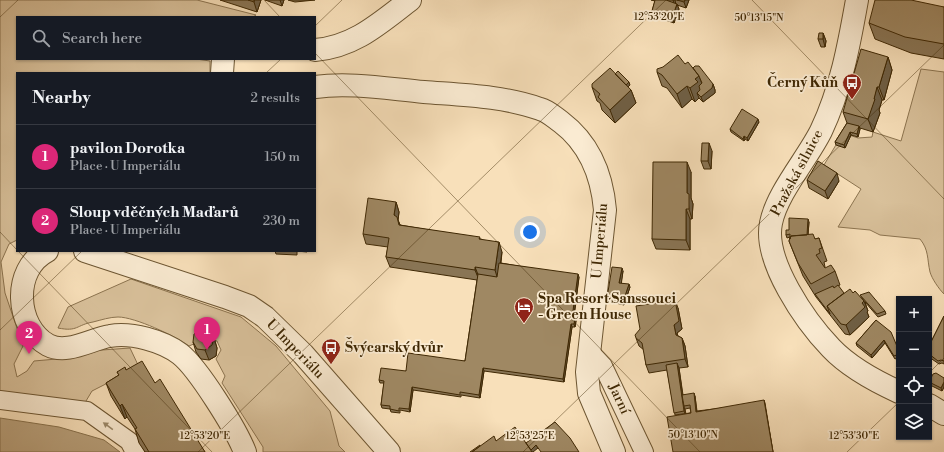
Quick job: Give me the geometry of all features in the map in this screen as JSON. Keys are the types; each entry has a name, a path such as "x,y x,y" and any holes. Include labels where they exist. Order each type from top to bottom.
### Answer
{"street":[{"path":"316,50 338,46 364,35 410,0"},
{"name":"Pražská silnice","path":"857,0 841,79 821,131 776,206 771,223 770,236 773,257 782,277 807,318 832,349 875,381 896,391"},
{"path":"222,72 223,60"},
{"name":"U Imperiálu","path":"316,87 371,87 511,100 542,109 569,128 587,150 594,161 604,192 605,210 588,350 587,372 589,393 614,452"},
{"path":"46,252 30,267 25,280 22,299 23,314 29,327 41,340 50,346 72,347 117,335 142,338 179,353 195,371 239,438 245,452"},
{"name":"U Imperiálu","path":"89,252 249,306 265,317 303,354 389,452"},
{"name":"Jarní","path":"588,350 603,366 644,452"},
{"path":"0,400 87,411 129,441 135,452"},
{"path":"932,407 944,414"}],"shaded area":[{"path":"0,0 197,0 256,15 16,16 16,60 203,60 210,61 210,72 16,72 16,240 9,244 1,262 5,293 23,346 14,364 17,377 27,371 34,361 68,358 88,351 130,348 139,367 92,391 83,406 0,396"},
{"path":"921,69 944,72 944,294 931,275 926,251 920,239 880,235 870,230 838,227 861,189 824,165 843,133 858,138 872,137 873,132 901,141"},
{"path":"131,279 241,317 276,346 330,411 339,446 345,452 263,452 263,447 222,383 225,376 216,359 221,350 217,341 205,339 189,346 155,328 134,320 118,317 87,323 73,329 58,328 68,307"},
{"path":"0,418 59,427 104,440 120,452 0,452"}],"building":[{"path":"655,0 666,0 677,4 672,18 652,11"},
{"path":"875,0 911,0 944,7 944,44 905,37 869,23"},
{"path":"819,33 823,33 823,39 818,39"},
{"path":"861,49 888,57 879,87 877,87 875,99 868,119 843,112"},
{"path":"678,55 685,64 688,62 699,76 695,79 698,82 690,88 687,86 677,94 662,75 657,72 657,69 663,67"},
{"path":"695,66 699,66 713,84 712,88 701,97 697,93 700,90 699,86 702,83 693,68"},
{"path":"610,68 631,90 610,110 598,97 600,94 592,87 592,84"},
{"path":"618,71 629,82 626,85 615,74"},
{"path":"742,109 758,119 747,138 744,136 743,139 730,129"},
{"path":"847,123 859,126 857,134 850,132 844,145 835,142"},
{"path":"702,143 709,143 708,161 701,161"},
{"path":"818,161 837,173 825,191 807,180"},
{"path":"653,162 687,162 687,193 689,194 689,209 686,209 686,240 652,239"},
{"path":"368,198 396,202 394,215 397,217 399,225 480,237 479,239 499,242 495,270 475,267 475,270 386,257 389,238 363,234"},
{"path":"789,218 808,219 807,235 791,236 790,239 790,234 786,235 786,230 789,230"},
{"path":"813,234 815,239 819,238 822,248 819,249 820,253 816,255 825,268 831,265 835,271 811,284 798,263 789,241 791,236"},
{"name":"Spa Resort Sanssouci - Green House","path":"499,263 578,274 572,318 575,318 574,324 571,324 563,379 483,368 479,395 460,392 460,395 412,387 409,409 399,408 399,411 390,409 390,406 381,405 384,381 379,380 381,368 406,371 408,353 465,361 478,274 497,277"},
{"path":"612,267 622,268 619,283 629,284 623,302 607,298"},
{"path":"838,285 844,293 827,306 830,314 815,294 833,286 834,288"},
{"path":"850,289 853,293 855,291 864,301 862,303 865,307 846,325 841,324 827,306"},
{"path":"869,292 885,311 877,314 860,295"},
{"path":"675,300 679,321 674,325 676,335 682,338 685,359 646,365 642,343 636,338 635,335 640,329 636,306"},
{"path":"944,316 944,361 938,361 932,356 932,340"},
{"path":"876,320 891,332 896,344 896,355 894,356 884,340 871,355 856,343"},
{"path":"201,329 209,331 214,338 212,345 205,350 197,349 193,342 194,334"},
{"path":"142,361 155,383 160,379 205,452 149,452 135,429 137,428 122,404 120,406 106,383 119,375 117,372 125,367 126,370"},
{"path":"677,363 684,411 674,413 666,365"},
{"path":"936,373 944,378 941,388 932,384 933,374"},
{"path":"694,393 696,412 764,400 773,452 673,452 667,417 691,413 690,405 684,406 682,395"},
{"path":"555,422 570,438 579,452 541,452 536,445 531,450 526,443"},
{"path":"515,427 532,452 472,452 494,436 496,441"},
{"path":"480,445 472,452 470,452"}],"place":[{"name":"Černý Kůň","path":"852,100"},
{"name":"Spa Resort Sanssouci - Green House","path":"524,324"},
{"name":"pavilon Dorotka","path":"207,350"},
{"name":"Sloup vděčných Maďarů","path":"29,354"},
{"name":"Švýcarský dvůr","path":"331,365"}]}
